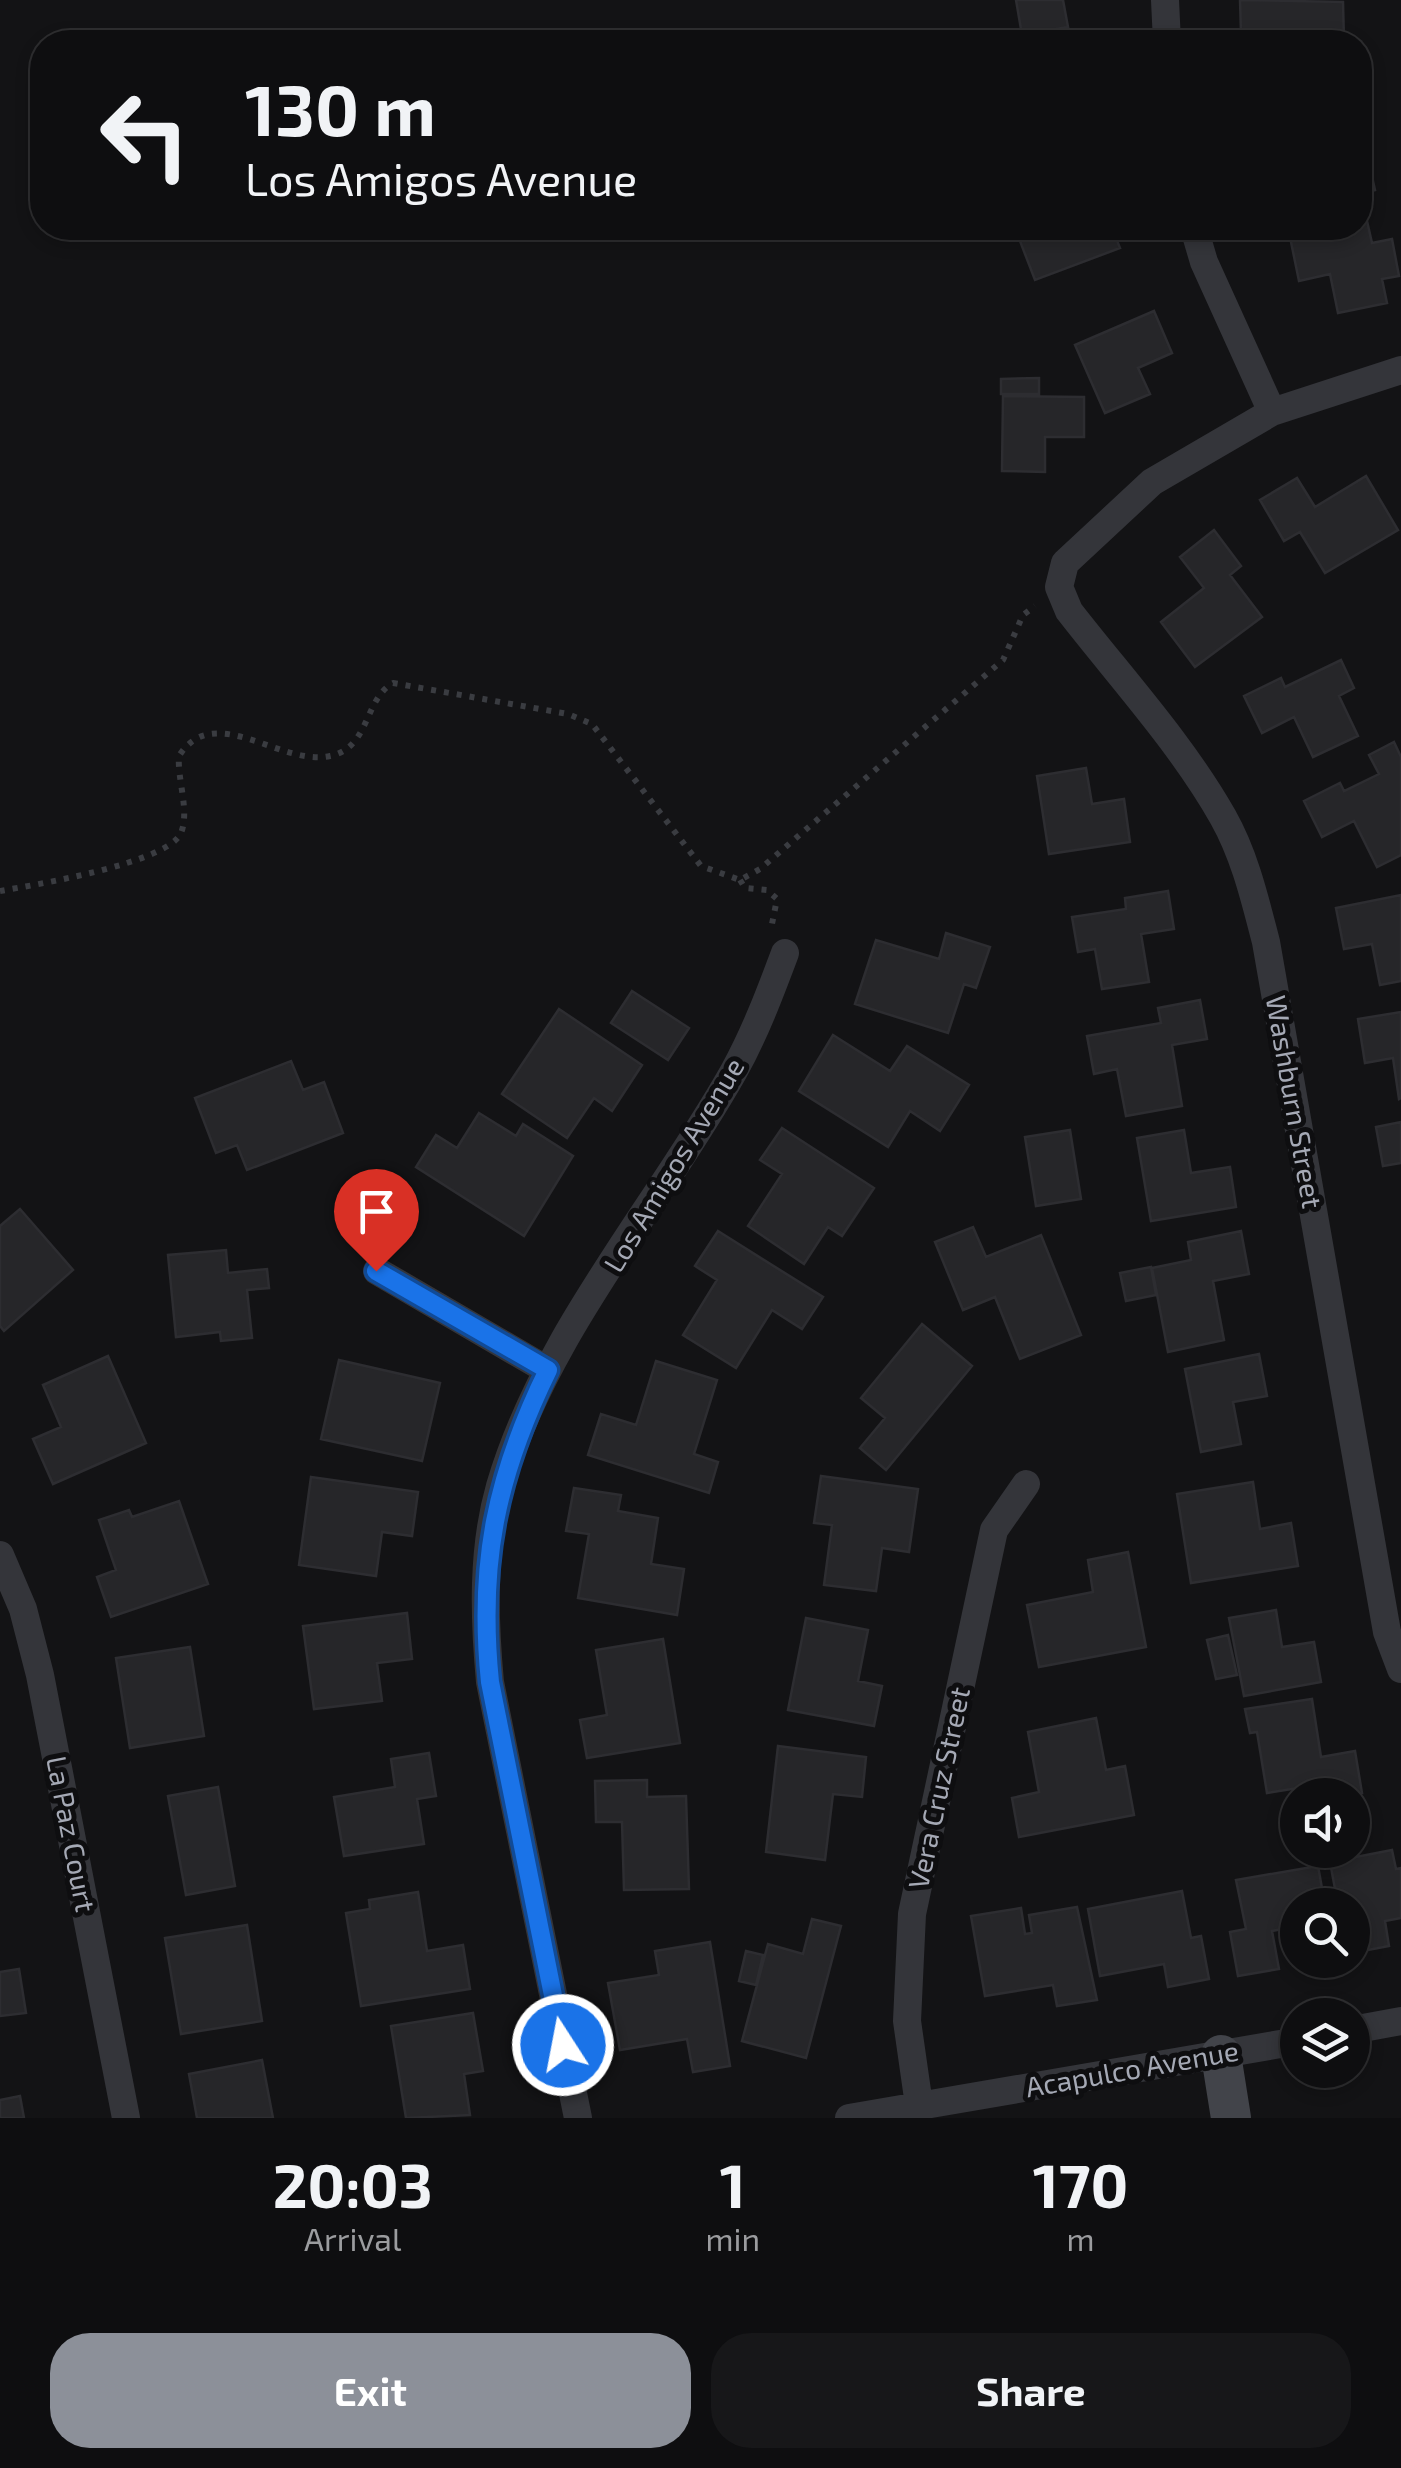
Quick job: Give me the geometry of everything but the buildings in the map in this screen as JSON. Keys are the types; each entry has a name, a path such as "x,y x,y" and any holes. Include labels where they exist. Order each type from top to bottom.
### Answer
{"main road":[{"path":"1220,2055 1232,2118"}],"street":[{"path":"1165,0 1166,30"},
{"path":"1198,240 1272,412"},
{"path":"1059,587 1065,564 1152,482 1272,412 1401,370"},
{"name":"Washburn Street","path":"1059,587 1069,611 1224,818 1248,877 1266,942 1387,1632 1401,1669"},
{"name":"Los Amigos Avenue","path":"578,2118 490,1682 484,1626 487,1554 499,1489 520,1426 548,1370 735,1070 785,952"},
{"path":"376,1271 548,1370"},
{"name":"Vera Cruz Street","path":"920,2105 907,2021 912,1914 994,1530 1026,1484"},
{"name":"La Paz Court","path":"0,1555 24,1609 40,1675 126,2118"},
{"path":"1370,2027 1401,2021"},
{"name":"Acapulco Avenue","path":"848,2118 1280,2043"}],"path":[{"path":"740,880 760,869 1002,660 1023,616 1059,587"},
{"path":"0,891 146,856 172,844 182,832 180,756 200,734 216,733 304,757 328,757 345,750 360,736 385,688 405,683 568,714 592,724 701,866 740,880 745,888 766,890 778,899 776,920 759,937 761,945 785,952"}],"route":[{"path":"376,1271 548,1370 520,1426 499,1489 487,1554 484,1626 490,1682 563,2045"}]}
